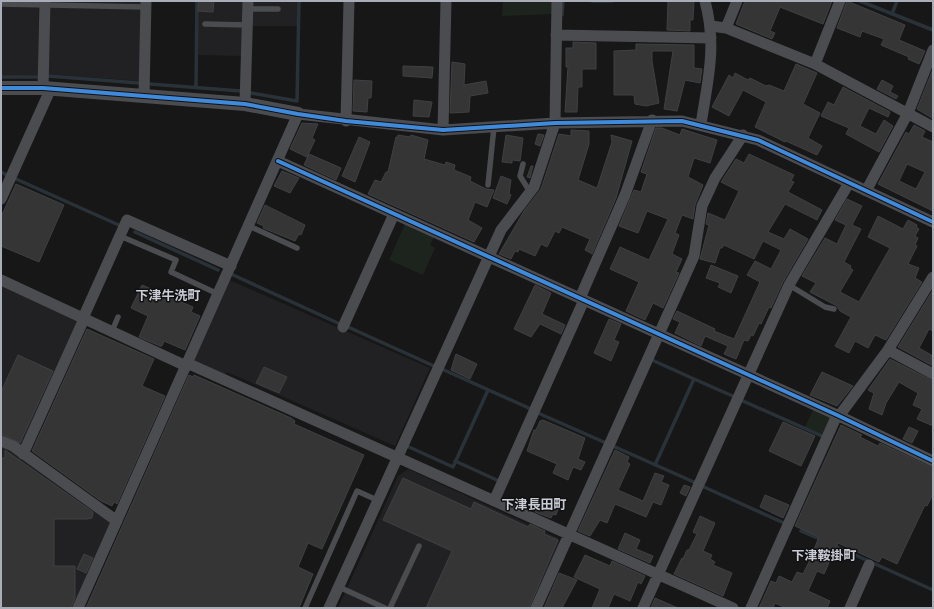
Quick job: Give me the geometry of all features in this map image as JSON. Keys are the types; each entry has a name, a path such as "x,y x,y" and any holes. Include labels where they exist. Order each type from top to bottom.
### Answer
{"street":[{"path":"346,121 349,1"},
{"path":"443,130 446,1"},
{"path":"329,608 396,457 488,257 501,230 530,192 545,158 554,123 557,1"},
{"path":"701,124 712,57 711,26 705,1"},
{"path":"726,28 737,1"},
{"path":"815,64 840,1"},
{"path":"1,199 47,88 45,3"},
{"path":"144,95 146,4"},
{"path":"245,104 248,5"},
{"path":"711,26 726,28 815,64 933,127"},
{"path":"556,35 711,38"},
{"path":"866,191 908,113 933,50"},
{"path":"1,88 47,88 245,104 346,121 443,130 494,128 554,123 652,120 682,121 701,124 758,140 933,222"},
{"path":"78,608 298,114"},
{"path":"494,501 582,299 625,195 652,120"},
{"path":"536,608 694,256 702,206 715,178 743,135"},
{"path":"278,161 932,458"},
{"path":"643,608 789,285 849,183"},
{"path":"343,327 394,214"},
{"path":"23,454 128,220 231,266"},
{"path":"751,608 838,416 888,350 933,277"},
{"path":"1,280 733,608"},
{"path":"888,350 933,374"},
{"path":"1,441 23,454 117,521"},
{"path":"850,608 869,565"}],"lane":[{"path":"1,4 146,4"},
{"path":"248,5 278,9"},
{"path":"205,24 247,25"},
{"path":"488,185 494,128"},
{"path":"523,164 520,176 530,192"},
{"path":"249,226 297,248"},
{"path":"120,236 176,260 171,272 218,294"},
{"path":"789,285 825,307 834,309"},
{"path":"112,331 118,318"},
{"path":"305,608 357,491 378,500"},
{"path":"390,608 419,546"},
{"path":"339,587 385,608"}],"shaded area":[{"path":"1,1 39,1 38,75 1,76"},
{"path":"48,1 142,1 140,81 47,74"},
{"path":"198,1 243,1 242,56 198,55"},
{"path":"251,1 297,1 297,26 251,26"},
{"path":"503,1 553,1 553,14 502,16"},
{"path":"405,224 434,237 430,245 435,248 423,275 389,260"},
{"path":"227,279 430,368 395,446 227,372 225,376 194,362 193,357"},
{"path":"1,283 77,318 78,322 22,446 1,435"},
{"path":"814,408 830,415 831,420 824,436 805,427"},
{"path":"1,444 112,521 73,608 1,608"},
{"path":"408,469 558,538 560,543 531,608 338,608 398,476"}],"building":[{"path":"199,1 214,1 213,12 198,11"},
{"path":"668,1 694,1 693,20 690,20 690,31 667,30"},
{"path":"745,1 832,1 823,24 780,7 770,31 775,33 772,39 736,24"},
{"path":"847,1 905,25 899,40 925,51 919,64 908,59 909,57 881,45 884,39 862,31 860,37 837,28"},
{"path":"573,42 596,43 596,69 582,69 582,87 578,87 577,112 565,112 568,67 566,67 566,48 573,48"},
{"path":"636,44 694,45 694,68 702,69 700,83 685,80 677,111 664,109 673,51 652,51 652,61 659,103 646,106 635,104 634,95 614,95 614,51 636,50"},
{"path":"452,62 465,64 464,85 486,81 488,93 470,96 469,112 450,113"},
{"path":"796,64 817,73 803,104 820,113 808,138 822,146 817,155 786,141 785,142 755,127 766,102 743,90 729,116 712,107 729,75 733,78 735,73 748,80 750,78 766,86 769,85 784,91"},
{"path":"403,66 433,67 432,78 403,76"},
{"path":"933,69 933,116 932,118 917,109"},
{"path":"354,80 372,81 371,98 368,98 367,112 353,111"},
{"path":"882,80 893,86 890,92 898,96 896,99 877,89"},
{"path":"843,87 890,112 888,117 869,108 860,126 876,134 884,120 893,126 879,152 846,134 849,128 821,116 828,102 834,105"},
{"path":"414,100 432,102 429,117 413,116"},
{"path":"302,123 318,124 312,138 315,140 307,157 290,149"},
{"path":"914,125 925,131 922,137 933,142 933,211 878,184 906,132 909,134","holes":["907,164 925,172 916,189 899,181"]},
{"path":"656,128 662,128 680,135 682,129 717,140 710,163 694,158 688,177 703,185 695,205 693,219 682,215 675,233 679,235 672,254 682,259 676,272 679,273 663,308 653,303 645,320 626,311 639,282 610,269 620,247 649,260 668,219 647,211 638,233 619,226 634,190 641,192 647,174 641,172"},
{"path":"571,130 589,131 589,144 578,180 597,188 612,142 611,135 632,141 616,198 592,254 585,250 590,239 562,227 559,233 555,231 547,247 541,244 535,256 519,249 518,252 515,251 511,259 499,254 524,211 541,189 559,134 571,136"},
{"path":"538,134 544,135 540,146 535,144"},
{"path":"398,135 410,137 411,135 428,140 424,159 445,165 446,162 455,165 454,170 471,177 470,181 486,189 494,190 487,207 475,202 468,220 482,228 474,242 368,194 375,180 381,182 386,172 388,172 396,137 398,137"},
{"path":"506,135 523,138 520,161 512,160 512,163 502,162"},
{"path":"359,137 370,142 355,182 342,176"},
{"path":"309,154 341,168 336,180 304,165"},
{"path":"749,154 794,175 791,181 794,182 788,192 822,210 817,220 785,204 768,232 784,239 790,229 808,239 783,282 771,308 769,307 761,324 759,323 753,336 751,335 748,341 744,340 736,359 724,354 728,346 705,336 701,346 675,333 680,322 673,319 677,311 715,329 714,331 734,339 760,282 747,275 755,261 771,269 781,250 763,241 754,259 724,245 720,248 715,263 700,259 709,225 706,224 708,213 725,220 739,191 721,182 736,159 744,163"},
{"path":"531,166 533,166 530,178 527,177"},
{"path":"282,171 299,178 290,193 274,186"},
{"path":"501,176 511,180 509,194 511,195 507,204 493,198"},
{"path":"16,184 64,205 39,262 1,246 1,217"},
{"path":"847,199 862,206 852,225 861,229 844,262 851,266 850,268 853,270 840,292 859,302 890,248 868,237 878,216 903,229 908,220 917,225 916,227 919,229 915,236 918,238 915,245 917,246 908,264 919,268 915,278 922,282 886,340 875,335 868,348 855,341 849,353 835,346 851,317 840,311 837,306 810,292 816,283 802,276 825,238 837,244 846,225 835,220"},
{"path":"265,205 305,225 301,235 299,234 295,241 263,228 264,226 257,223"},
{"path":"711,265 738,276 731,293 718,287 720,283 706,278"},
{"path":"142,285 193,307 191,312 200,316 185,350 164,341 162,346 160,346 139,337 148,316 131,308"},
{"path":"535,285 551,293 542,314 565,325 561,334 540,324 531,337 514,329"},
{"path":"933,290 933,331 929,329 919,348 933,356 933,366 898,347"},
{"path":"609,319 621,324 614,340 619,342 611,361 594,353"},
{"path":"87,329 154,359 142,386 165,396 117,504 114,502 112,506 101,501 32,451"},
{"path":"456,354 477,364 470,379 451,370"},
{"path":"18,355 53,371 20,443 1,434 1,392"},
{"path":"890,359 933,381 933,426 917,419 922,409 913,405 918,393 899,382 886,403 882,415 869,409 874,393 868,390"},
{"path":"264,367 287,377 279,393 256,383"},
{"path":"822,372 853,386 837,406 810,395"},
{"path":"189,375 193,377 194,375 291,418 295,421 294,424 364,455 322,549 308,543 298,567 313,574 299,608 86,608"},
{"path":"543,420 585,438 578,459 585,462 581,470 573,467 568,480 553,473 557,464 527,451 534,430 536,430 540,421"},
{"path":"783,422 815,436 801,466 769,451"},
{"path":"841,425 862,435 860,437 878,446 880,443 933,468 933,494 927,506 925,505 897,564 882,557 879,562 838,543 824,574 817,571 808,591 830,601 827,608 786,608 775,603 773,608 759,608 771,581 776,583 779,576 792,582 797,572 803,574 809,562 819,537 795,526"},
{"path":"909,427 918,431 912,443 903,439"},
{"path":"5,450 93,512 92,518 87,519 54,519 54,566 75,566 75,598 71,608 1,608 1,458 5,458"},
{"path":"615,450 629,457 627,462 630,464 618,490 643,501 655,473 664,476 661,482 669,485 661,505 653,502 646,517 615,504 607,523 600,520 590,536 578,531"},
{"path":"403,478 471,509 474,502 528,527 530,524 545,531 544,534 558,540 529,608 426,608 452,551 383,520"},
{"path":"684,485 690,487 686,496 680,493"},
{"path":"765,495 789,505 783,518 760,507"},
{"path":"543,499 559,507 556,515 553,514 551,518 535,512"},
{"path":"700,516 715,523 703,551 712,555 710,559 715,562 713,565 732,573 723,596 674,574 697,534 693,532"},
{"path":"625,533 640,540 636,549 653,556 650,563 618,549"},
{"path":"84,554 93,558 86,573 77,569"},
{"path":"585,555 610,566 612,561 645,576 641,584 638,582 630,601 614,594 608,608 592,608 600,589 574,577"},
{"path":"559,573 577,580 562,608 544,608"},
{"path":"655,598 678,608 651,608"}],"waterway":[{"path":"196,86 197,1"},
{"path":"297,101 299,1"},
{"path":"562,15 563,1"},
{"path":"592,1 612,1"},
{"path":"860,1 933,30"},
{"path":"892,14 897,1"},
{"path":"48,76 139,83"},
{"path":"1,77 37,77"},
{"path":"150,84 241,91"},
{"path":"251,93 297,101"},
{"path":"1,172 7,175"},
{"path":"16,179 121,226"},
{"path":"135,232 218,270"},
{"path":"231,274 340,324"},
{"path":"348,327 434,366"},
{"path":"652,360 694,379 655,465"},
{"path":"444,370 531,409"},
{"path":"694,379 735,397"},
{"path":"409,447 453,467 488,390"},
{"path":"743,401 822,436"},
{"path":"538,413 606,443"},
{"path":"613,446 696,483"},
{"path":"455,461 499,481"},
{"path":"704,487 784,523"},
{"path":"801,531 822,540"},
{"path":"833,545 933,590"}],"cycle path":[{"path":"1,88 43,88 245,104 346,121 443,130 555,123 682,121 758,140 933,222"},
{"path":"278,161 837,415 933,461"}],"district":[{"name":"下津牛洗町","path":"168,295"},
{"name":"下津長田町","path":"534,504"},
{"name":"下津鞍掛町","path":"824,555"}]}
